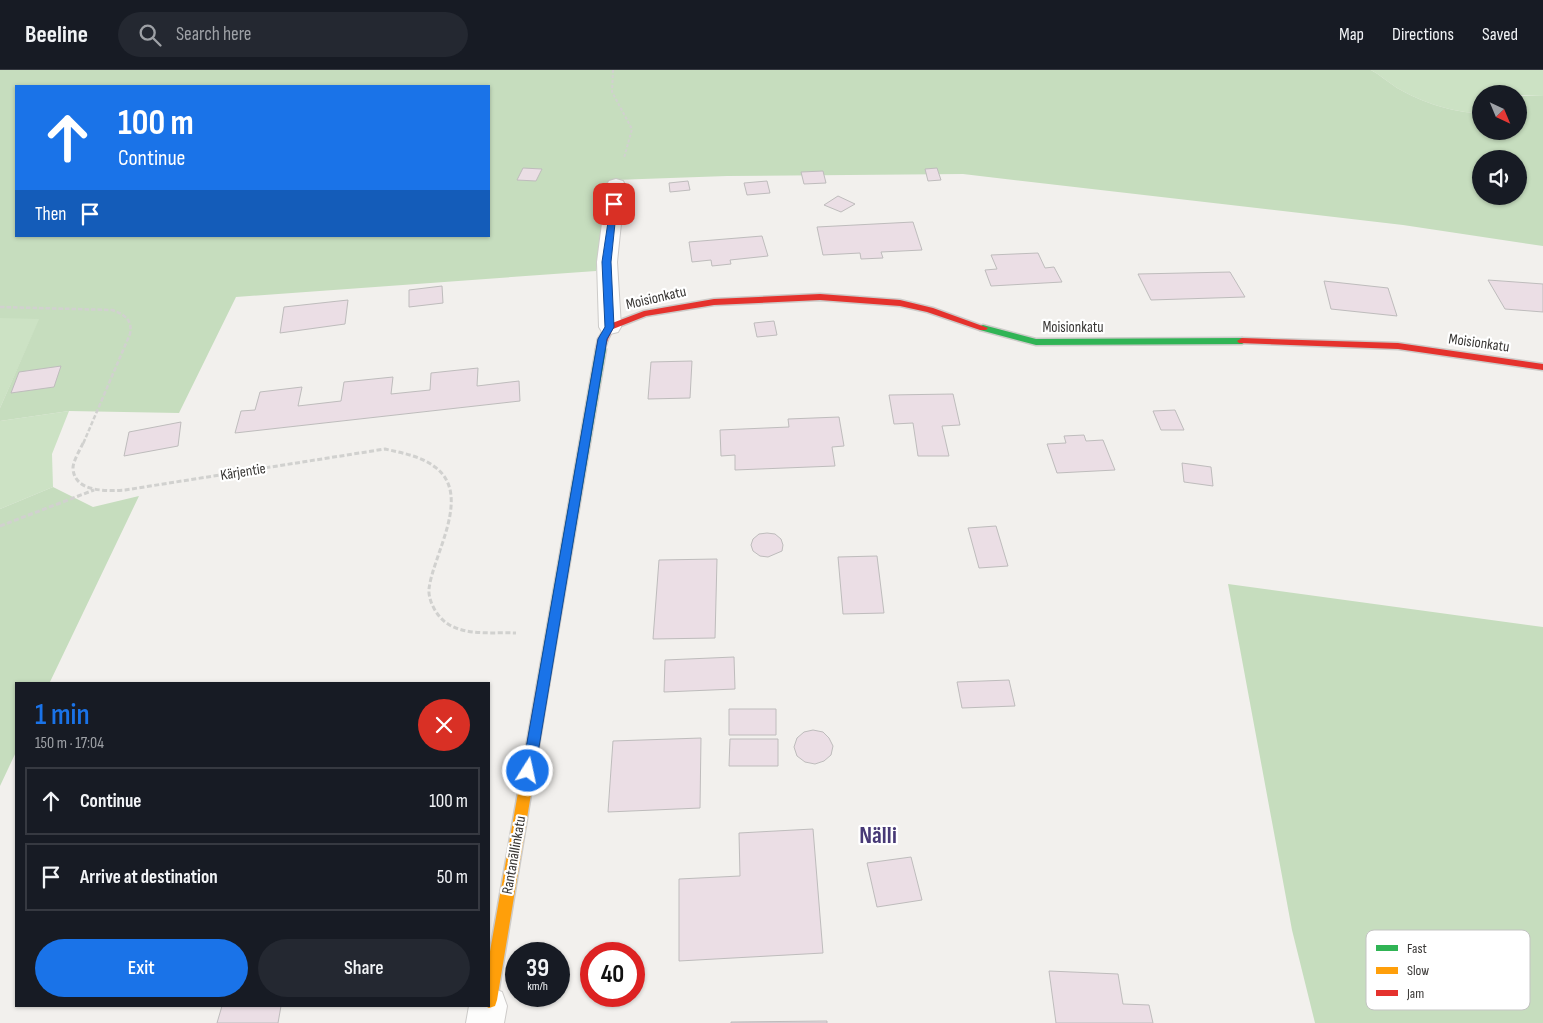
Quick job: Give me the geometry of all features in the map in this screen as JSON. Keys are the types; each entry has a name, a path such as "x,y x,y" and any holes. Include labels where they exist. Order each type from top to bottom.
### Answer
{"street":[{"path":"610,327 607,262 616,185"},
{"name":"Moisionkatu","path":"610,327 644,314 714,302 834,298 900,303 930,310 996,332 1036,342 1279,340 1365,344 1398,346 1543,367"},
{"name":"Rantanällinkatu","path":"490,994 602,339 610,327"},
{"path":"485,1023 488,1007"}],"path":[{"path":"613,70 612,92 632,129 616,185"},
{"path":"0,307 112,310 126,316 130,321 132,328 130,334 73,467 77,480 94,490"},
{"name":"Kärjentie","path":"94,490 109,492 125,490 385,449 405,452 424,459 438,468 446,479 451,491 452,504 449,518 429,590 430,602 436,613 446,623 475,633 552,635"},
{"path":"0,526 94,490"}],"green space":[{"path":"0,70 1371,70 1397,88 1416,98 1448,109 1472,112 1472,140 1528,140 1528,96 1543,96 1543,246 1403,225 963,174 727,176 614,180 596,271 236,297 179,413 69,411 0,421 0,408 39,319 0,318"},
{"path":"1371,70 1543,70 1543,96 1528,96 1528,85 1472,85 1472,112 1459,111 1416,98 1397,88"},
{"path":"0,318 40,318 0,408"},
{"path":"69,411 52,454 53,487 0,509 0,421"},
{"path":"53,487 93,507 139,496 50,682 15,682 15,754 0,786 0,509"},
{"path":"1228,584 1543,627 1543,1023 1315,1023 1292,930"}],"building":[{"path":"523,168 542,169 536,181 517,180"},
{"path":"937,168 941,180 928,181 925,169"},
{"path":"823,171 826,183 804,184 801,172"},
{"path":"688,181 690,190 670,192 669,183"},
{"path":"767,181 770,193 747,195 744,183"},
{"path":"838,196 855,204 841,212 824,205"},
{"path":"913,222 922,250 881,252 883,258 861,259 860,253 823,255 817,227"},
{"path":"762,236 768,256 730,260 731,264 712,266 711,260 692,262 689,242"},
{"path":"1038,253 1045,268 1054,267 1062,282 991,286 985,270 997,269 991,255"},
{"path":"1230,272 1245,297 1151,300 1138,274"},
{"path":"1488,280 1543,284 1543,312 1505,309"},
{"path":"1324,281 1388,288 1397,316 1331,309"},
{"path":"442,286 443,303 409,307 409,290"},
{"path":"348,300 345,324 280,333 284,307"},
{"path":"774,321 777,335 757,337 754,323"},
{"path":"692,361 690,398 648,399 651,362"},
{"path":"61,366 54,387 11,393 19,372"},
{"path":"478,368 477,386 519,381 520,401 235,433 241,411 255,410 260,392 302,387 298,406 341,401 344,382 393,377 391,394 430,390 431,373"},
{"path":"953,394 960,425 942,426 949,456 918,456 913,423 894,424 889,395"},
{"path":"1175,410 1184,430 1161,430 1153,411"},
{"path":"839,417 844,446 832,447 835,466 735,470 735,455 721,456 720,430 789,427 788,419"},
{"path":"181,422 178,446 124,456 129,432"},
{"path":"1084,435 1086,441 1103,440 1115,470 1057,473 1047,444 1066,443 1064,436"},
{"path":"1182,463 1211,467 1213,486 1184,482"},
{"path":"996,526 1008,566 979,568 968,528"},
{"path":"759,534 775,534 781,539 782,551 768,557 760,556 753,551 751,545 753,539"},
{"path":"877,556 884,613 843,614 838,557"},
{"path":"717,559 715,638 653,639 659,560"},
{"path":"734,657 735,689 664,692 665,660"},
{"path":"1009,680 1015,706 962,708 957,682"},
{"path":"729,709 776,709 776,735 729,735"},
{"path":"813,730 823,732 833,746 831,755 824,761 815,764 805,762 797,756 794,747 797,738 804,732"},
{"path":"701,738 700,808 608,812 613,741"},
{"path":"730,739 778,739 778,766 729,766"},
{"path":"813,829 823,953 679,961 679,879 740,876 739,833"},
{"path":"911,857 922,900 877,907 867,863"},
{"path":"1049,971 1118,974 1123,1004 1149,1005 1153,1023 1056,1023"},
{"path":"222,1007 281,1007 278,1023 217,1023"},
{"path":"827,1021 827,1023 731,1023 731,1022"}],"traffic: fast":[{"path":"983,328 1036,342 1242,341"},
{"path":"543,685 601,349"}],"traffic: slow":[{"path":"490,994 543,685"}],"traffic: jam":[{"path":"601,349 603,339 610,327 644,314 714,302 820,297 900,303 930,310 983,328"},
{"path":"1242,341 1398,346 1543,367"}],"district":[{"name":"Nälli","path":"878,835"}],"route":[{"path":"528,771 602,339 610,327 607,262 614,204"}]}
